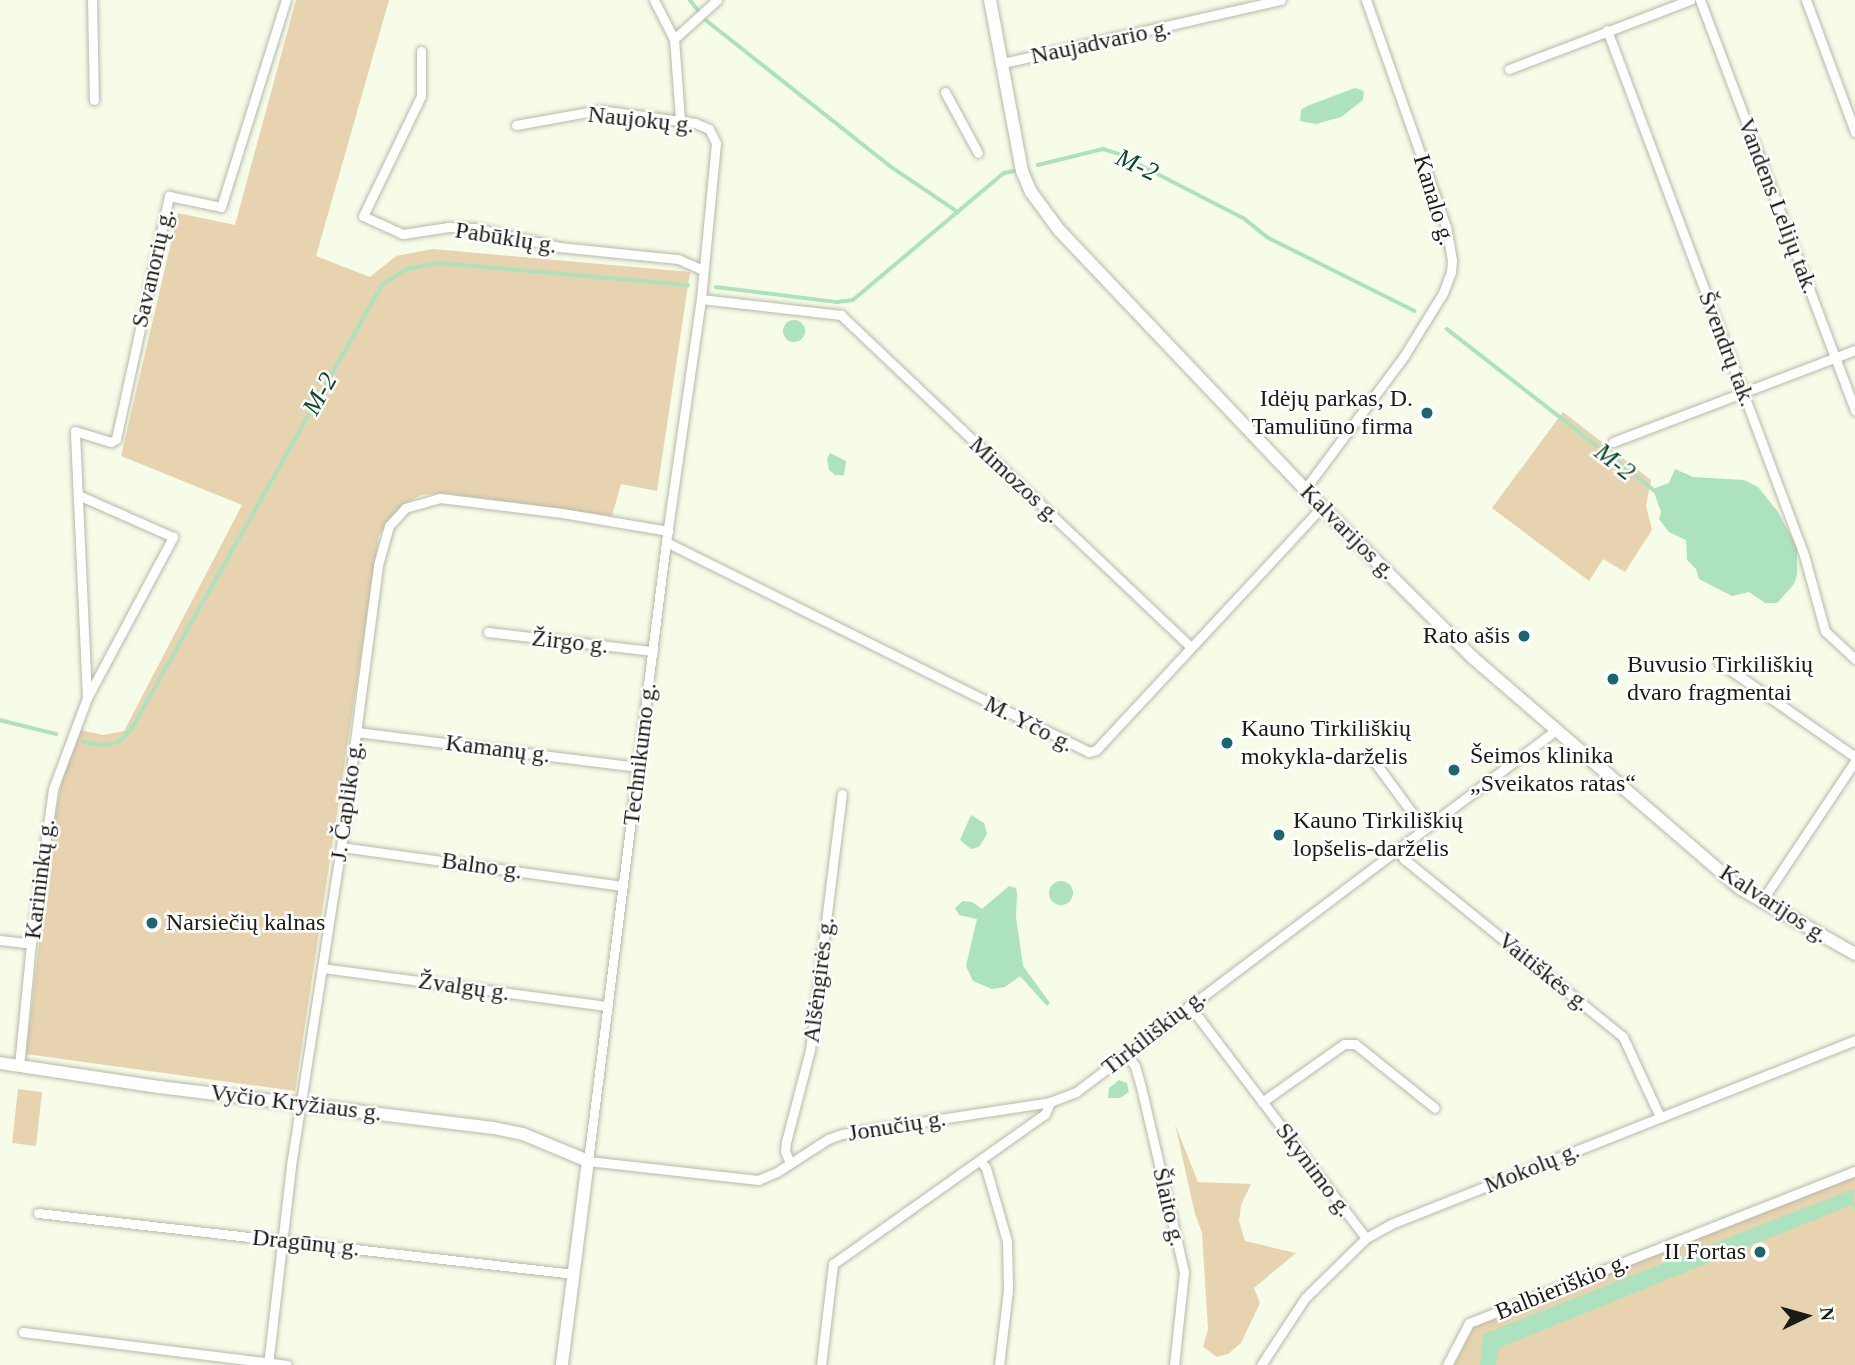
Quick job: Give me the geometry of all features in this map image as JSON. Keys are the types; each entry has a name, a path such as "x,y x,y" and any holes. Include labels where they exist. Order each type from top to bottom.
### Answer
{"main road":[{"name":"Kalvarijos g.","path":"990,0 1022,171 1044,212 1322,507 1473,658 1732,881 1761,902 1855,954"},
{"name":"Vyčio Kryžiaus g.","path":"0,1063 494,1128 523,1134 588,1161"},
{"name":"Technikumo g.","path":"562,1365 588,1161"}],"street":[{"path":"93,0 94,100"},
{"name":"Savanorių g.","path":"78,495 75,431 111,442 116,439 169,196 220,207 286,0"},
{"path":"654,0 674,38 680,119"},
{"path":"674,38 717,0"},
{"name":"Naujadvario g.","path":"1003,63 1281,0"},
{"name":"Kanalo g.","path":"1306,489 1404,356 1443,293 1451,272 1452,260 1446,227 1366,0"},
{"path":"1509,69 1690,0"},
{"name":"Vandens Lelijų tak.","path":"1700,0 1855,411"},
{"path":"1806,0 1855,132"},
{"name":"Švendrų tak.","path":"1607,30 1804,555 1825,631 1855,659"},
{"name":"Pabūklų g.","path":"421,51 421,96 363,216 403,234 448,227 474,228 559,247 678,259 703,270"},
{"path":"945,92 978,153"},
{"name":"Naujokų g.","path":"516,125 599,110 680,119 709,129 716,143"},
{"name":"Technikumo g.","path":"588,1161 666,542 701,299 716,143"},
{"name":"Mimozos g.","path":"701,299 841,315 1190,646"},
{"path":"1612,442 1855,350"},
{"path":"78,495 87,698"},
{"name":"Karininkų g.","path":"19,1066 31,944 51,799 64,755 87,698 173,537 78,495"},
{"name":"J. Čapliko g.","path":"268,1364 300,1103 341,847 382,540 389,526 405,508 440,498 562,513 668,531"},
{"name":"M. Yčo g.","path":"666,542 1083,751 1096,750 1322,507"},
{"name":"Žirgo g.","path":"488,632 653,651"},
{"path":"1719,662 1855,759 1761,902"},
{"name":"Tirkiliškių g.","path":"821,1365 833,1264 1045,1114 1050,1102 1076,1093 1556,730"},
{"name":"Kamanų g.","path":"357,732 638,767"},
{"path":"1374,761 1424,829"},
{"name":"Alšėngirės g.","path":"790,1163 785,1151 786,1142 810,1050 842,794"},
{"name":"Balno g.","path":"341,847 623,886"},
{"name":"Vaitiškės g.","path":"1398,850 1404,859 1623,1037 1660,1117"},
{"path":"0,940 31,944"},
{"name":"Žvalgų g.","path":"322,968 607,1006"},
{"name":"Skynimo g.","path":"1189,1005 1366,1238"},
{"name":"Mokolų g.","path":"1261,1365 1305,1298 1366,1238 1391,1224 1855,1040"},
{"name":"Skynimo g.","path":"1262,1102 1344,1044 1355,1044 1435,1108"},
{"name":"Šlaito g.","path":"1126,1054 1135,1066 1141,1087 1184,1272 1174,1365"},
{"name":"Jonučių g.","path":"588,1161 747,1181 767,1178 828,1139 842,1134 1050,1102"},
{"path":"981,1161 986,1168 1007,1241 1008,1290 999,1365"},
{"name":"Balbieriškio g.","path":"1447,1365 1469,1323 1855,1171"},
{"name":"Dragūnų g.","path":"38,1213 574,1273"},
{"path":"23,1332 287,1365"}],"shaded area":[{"path":"296,0 389,0 316,256 370,277 396,256 433,249 690,272 657,491 621,484 612,516 443,493 421,495 406,503 388,520 379,536 295,1091 26,1054 53,825 64,772 81,730 103,735 124,731 242,505 121,456 178,213 235,225"},
{"path":"1355,88 1364,91 1363,100 1341,117 1316,124 1300,121 1301,110 1307,106"},
{"path":"794,320 804,327 805,331 798,341 794,342 784,335 783,331 790,321"},
{"path":"1563,412 1651,480 1646,506 1652,530 1625,572 1603,559 1589,581 1492,508"},
{"path":"830,453 846,461 844,475 835,475 829,470 827,459"},
{"path":"1675,469 1693,477 1744,480 1758,487 1778,512 1797,547 1797,575 1794,584 1777,603 1765,603 1749,592 1732,596 1699,579 1696,569 1687,560 1686,540 1669,532 1659,519 1661,512 1653,489 1669,483"},
{"path":"971,815 984,823 987,834 979,847 971,849 960,840"},
{"path":"1061,881 1072,888 1073,893 1066,904 1061,905 1050,898 1049,893 1056,882"},
{"path":"1009,886 1016,888 1016,917 1023,966 1050,1003 1047,1006 1020,976 1005,987 992,989 973,981 966,966 977,919 959,915 955,908 963,901 972,902 982,909"},
{"path":"1119,1080 1127,1083 1129,1092 1120,1098 1108,1098 1109,1088"},
{"path":"18,1089 42,1092 36,1146 12,1143"},
{"path":"1175,1124 1198,1182 1251,1184 1241,1205 1239,1221 1245,1241 1296,1253 1254,1288 1260,1303 1241,1343 1228,1354 1217,1357 1203,1347 1208,1329 1202,1233 1195,1214"},
{"name":"II Fortas","path":"1855,1177 1855,1365 1454,1365 1474,1327"},
{"path":"1853,1189 1855,1210 1851,1205 1499,1348 1496,1365 1480,1365 1483,1334"}],"waterway":[{"path":"690,0 698,10"},
{"path":"706,20 890,166 958,212"},
{"name":"M-2","path":"1038,165 1103,149 1119,154 1245,219 1267,237 1415,311"},
{"name":"M-2","path":"716,287 837,302 853,300 1004,173 1014,171"},
{"name":"M-2","path":"84,742 104,746 120,741 132,728 382,285 407,269 440,263 688,285"},
{"name":"M-2","path":"1447,329 1655,491"},
{"name":"M-2","path":"0,720 56,734"}],"place":[{"name":"Idėjų parkas, D. Tamuliūno firma","path":"1427,413"},
{"name":"Rato ašis","path":"1524,636"},
{"name":"Buvusio Tirkiliškių dvaro fragmentai","path":"1613,679"},
{"name":"Kauno Tirkiliškių mokykla-darželis","path":"1227,743"},
{"name":"Šeimos klinika „Sveikatos ratas“","path":"1454,770"},
{"name":"Kauno Tirkiliškių lopšelis-darželis","path":"1279,835"},
{"name":"Narsiečių kalnas","path":"152,923"},
{"name":"II Fortas","path":"1760,1252"}]}
